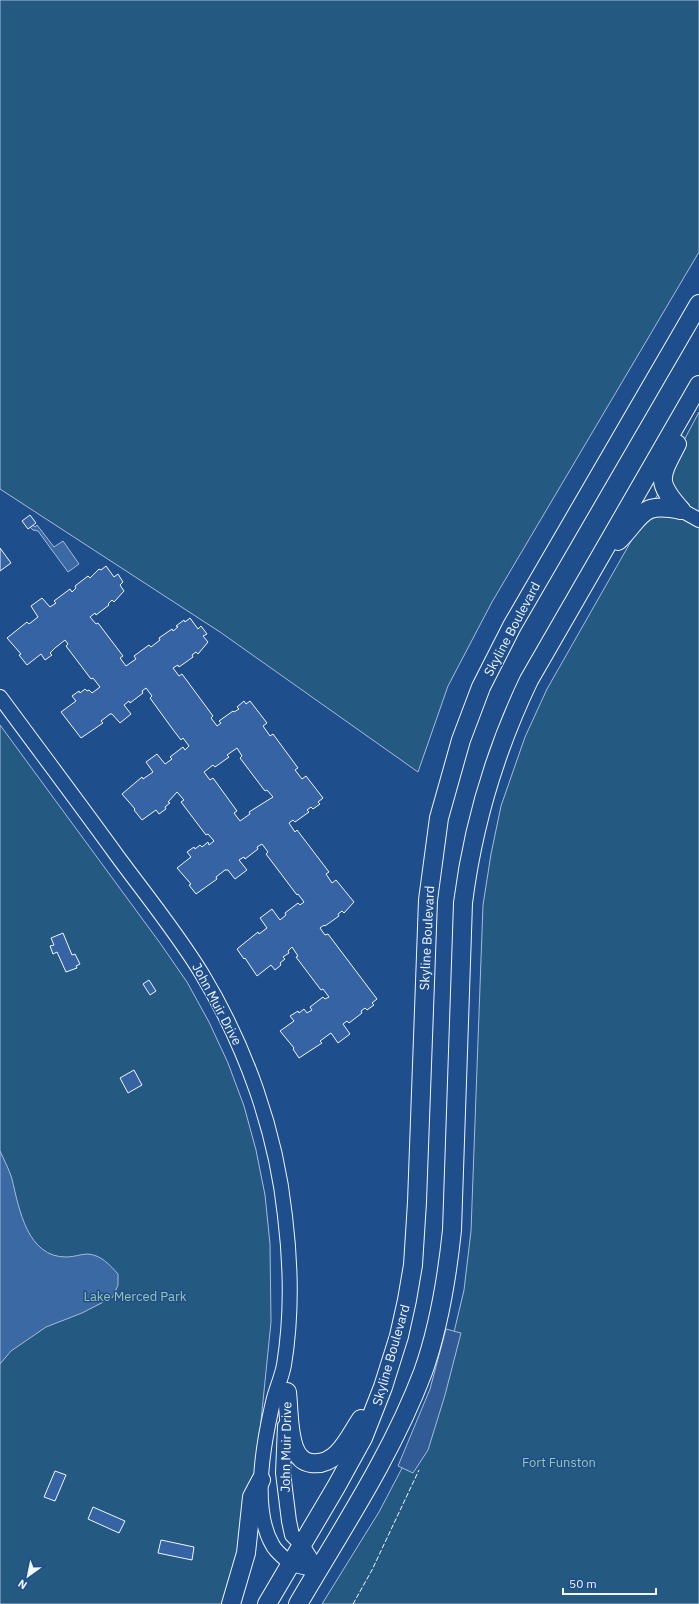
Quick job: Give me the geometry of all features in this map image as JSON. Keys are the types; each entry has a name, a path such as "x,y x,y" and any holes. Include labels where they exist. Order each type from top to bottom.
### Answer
{"main road":[{"name":"Skyline Boulevard","path":"267,1604 350,1463 371,1420 399,1336 412,1264 418,1195 428,900 439,818 452,766 478,694 512,626 699,304"},
{"path":"298,1604 366,1488 401,1424 423,1371 431,1344 444,1286 452,1230 462,929 467,877 476,826 491,772 518,705 546,649 699,385"},
{"path":"681,510 667,494 662,480 664,470 699,392"},
{"path":"597,561 622,537 645,510 663,506 681,510"},
{"path":"287,1392 292,1438 296,1453 308,1463 319,1463 330,1460 341,1450 383,1387"},
{"path":"231,1604 246,1553 252,1497 261,1480"}],"street":[{"path":"681,510 699,520"},
{"name":"John Muir Drive","path":"0,697 191,957 224,1014 244,1056 260,1100 273,1146 286,1216 289,1296 284,1368 287,1392 283,1458 284,1489 292,1536 302,1545 318,1570"},
{"name":"John Muir Drive","path":"284,1368 271,1412 261,1480 261,1508 265,1529 273,1547 291,1563 318,1570"}],"green space":[{"path":"0,0 699,0 699,252 492,602 448,686 418,772 220,632 0,489"},
{"name":"Fort Funston","path":"699,412 699,1604 322,1604 379,1512 412,1449 450,1349 464,1290 471,1231 483,905 491,854 501,806 525,737 547,689 671,471 672,463"},
{"name":"Lake Merced Park","path":"0,725 187,982 209,1022 228,1063 244,1106 256,1150 265,1195 270,1244 271,1322 255,1480 228,1604 0,1604"}],"shaded area":[{"path":"33,525 35,527 37,525 54,547 63,541 79,564 68,572 38,531 33,530 30,527"},
{"path":"0,1151 11,1175 22,1217 34,1240 43,1249 53,1255 67,1257 88,1254 101,1258 118,1274 118,1285 113,1297 82,1313 46,1327 11,1351 0,1364"},
{"path":"446,1329 461,1333 445,1395 428,1450 413,1473 398,1466 430,1389"}],"building":[{"path":"30,515 36,523 28,529 22,521"},
{"path":"0,548 11,563 0,571"},
{"path":"106,566 114,577 118,574 123,582 120,585 124,591 114,602 112,600 108,604 109,605 96,615 95,613 90,617 96,624 98,623 123,656 120,658 126,666 136,659 134,656 149,645 151,647 160,640 159,638 172,629 173,631 178,627 176,626 184,620 185,622 190,618 198,629 201,626 207,634 203,636 208,642 198,654 196,652 192,655 193,657 179,667 178,665 173,668 179,676 182,674 213,716 211,718 217,726 221,723 219,721 233,711 234,712 239,709 237,707 244,701 246,704 250,701 267,723 263,726 270,736 273,734 298,768 295,770 302,779 306,776 323,798 318,802 320,804 313,809 311,807 307,810 309,812 295,822 293,820 289,823 295,832 297,830 329,872 326,874 332,883 336,880 354,902 344,913 342,911 338,914 339,916 320,928 325,935 328,934 377,999 372,1003 374,1005 367,1010 365,1008 361,1011 362,1013 349,1023 347,1021 343,1024 350,1034 338,1043 331,1033 320,1041 322,1043 299,1058 293,1049 294,1048 280,1031 294,1021 290,1016 298,1011 299,1013 304,1009 307,1013 312,1010 310,1007 323,997 325,999 329,997 323,989 321,990 296,957 298,956 292,947 288,951 289,953 283,957 285,959 280,963 281,965 275,970 271,965 257,976 237,949 258,932 259,934 267,928 260,918 272,909 280,920 286,915 285,913 298,903 300,905 304,902 266,854 268,852 262,844 245,859 244,857 239,860 247,870 235,879 228,870 225,870 216,877 217,879 196,894 189,885 191,884 177,868 191,857 187,852 194,847 195,849 200,845 202,847 208,842 209,845 214,841 208,834 206,835 181,802 184,800 177,792 168,802 170,803 165,807 166,809 159,814 156,810 142,820 122,794 142,777 143,779 153,772 146,762 157,754 165,764 172,759 170,757 183,747 185,750 189,746 183,738 181,740 174,731 150,698 152,696 146,688 142,691 143,693 130,703 129,701 124,705 131,714 120,723 112,714 110,714 101,721 103,723 81,738 61,712 76,701 72,696 79,691 80,693 85,689 92,693 100,687 93,678 91,679 66,646 68,644 65,640 50,653 52,655 45,660 41,654 27,665 19,655 21,654 7,638 27,622 29,624 38,617 31,606 42,598 50,607 56,603 54,601 70,589 72,592 76,588 75,586 88,576 90,578 99,569 101,570","holes":["237,748 242,756 240,758 265,791 267,790 273,797 249,812 250,814 240,821 234,813 237,811 213,778 210,780 204,772 213,765 215,767 229,757 227,755"]},
{"path":"63,933 72,955 75,954 80,964 76,966 77,968 66,972 57,952 53,954 50,946 54,945 51,938"},
{"path":"149,980 156,991 150,995 143,984"},
{"path":"134,1070 142,1085 128,1093 120,1078"},
{"path":"55,1471 66,1475 55,1501 44,1497"},
{"path":"93,1507 125,1521 119,1533 88,1519"},
{"path":"161,1540 194,1547 192,1560 158,1553"}],"fence":[{"path":"353,1604 372,1570 419,1470"}]}
